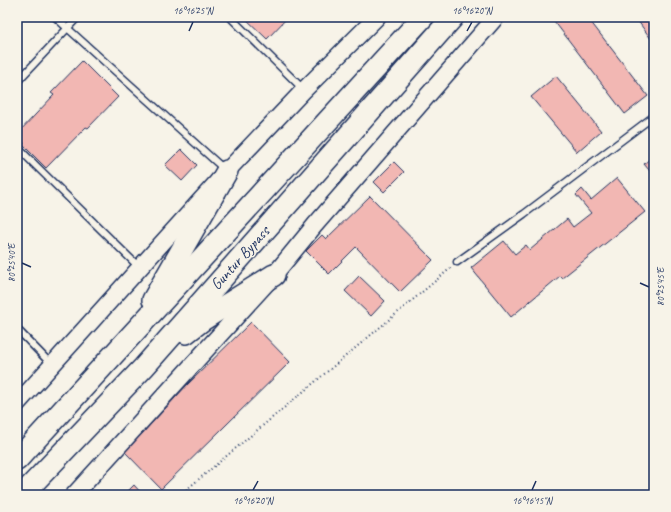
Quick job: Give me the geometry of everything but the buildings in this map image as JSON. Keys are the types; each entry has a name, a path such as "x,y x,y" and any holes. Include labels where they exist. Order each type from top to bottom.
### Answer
{"highway":[{"name":"Guntur Bypass","path":"17,460 131,337 287,164 424,17"},
{"name":"Guntur Bypass","path":"22,495 144,367 453,17"},
{"path":"131,337 227,171"},
{"path":"144,367 204,319 274,275"}],"street":[{"path":"17,404 227,171 304,90 377,17"},
{"path":"74,495 274,275 315,225 496,17"}],"lane":[{"path":"55,17 227,171"},
{"path":"17,82 78,17"},
{"path":"230,17 304,90"},
{"path":"457,262 524,214 654,116"},
{"path":"17,147 140,268"},
{"path":"17,329 52,365"}],"path":[{"path":"180,495 457,262"}]}
